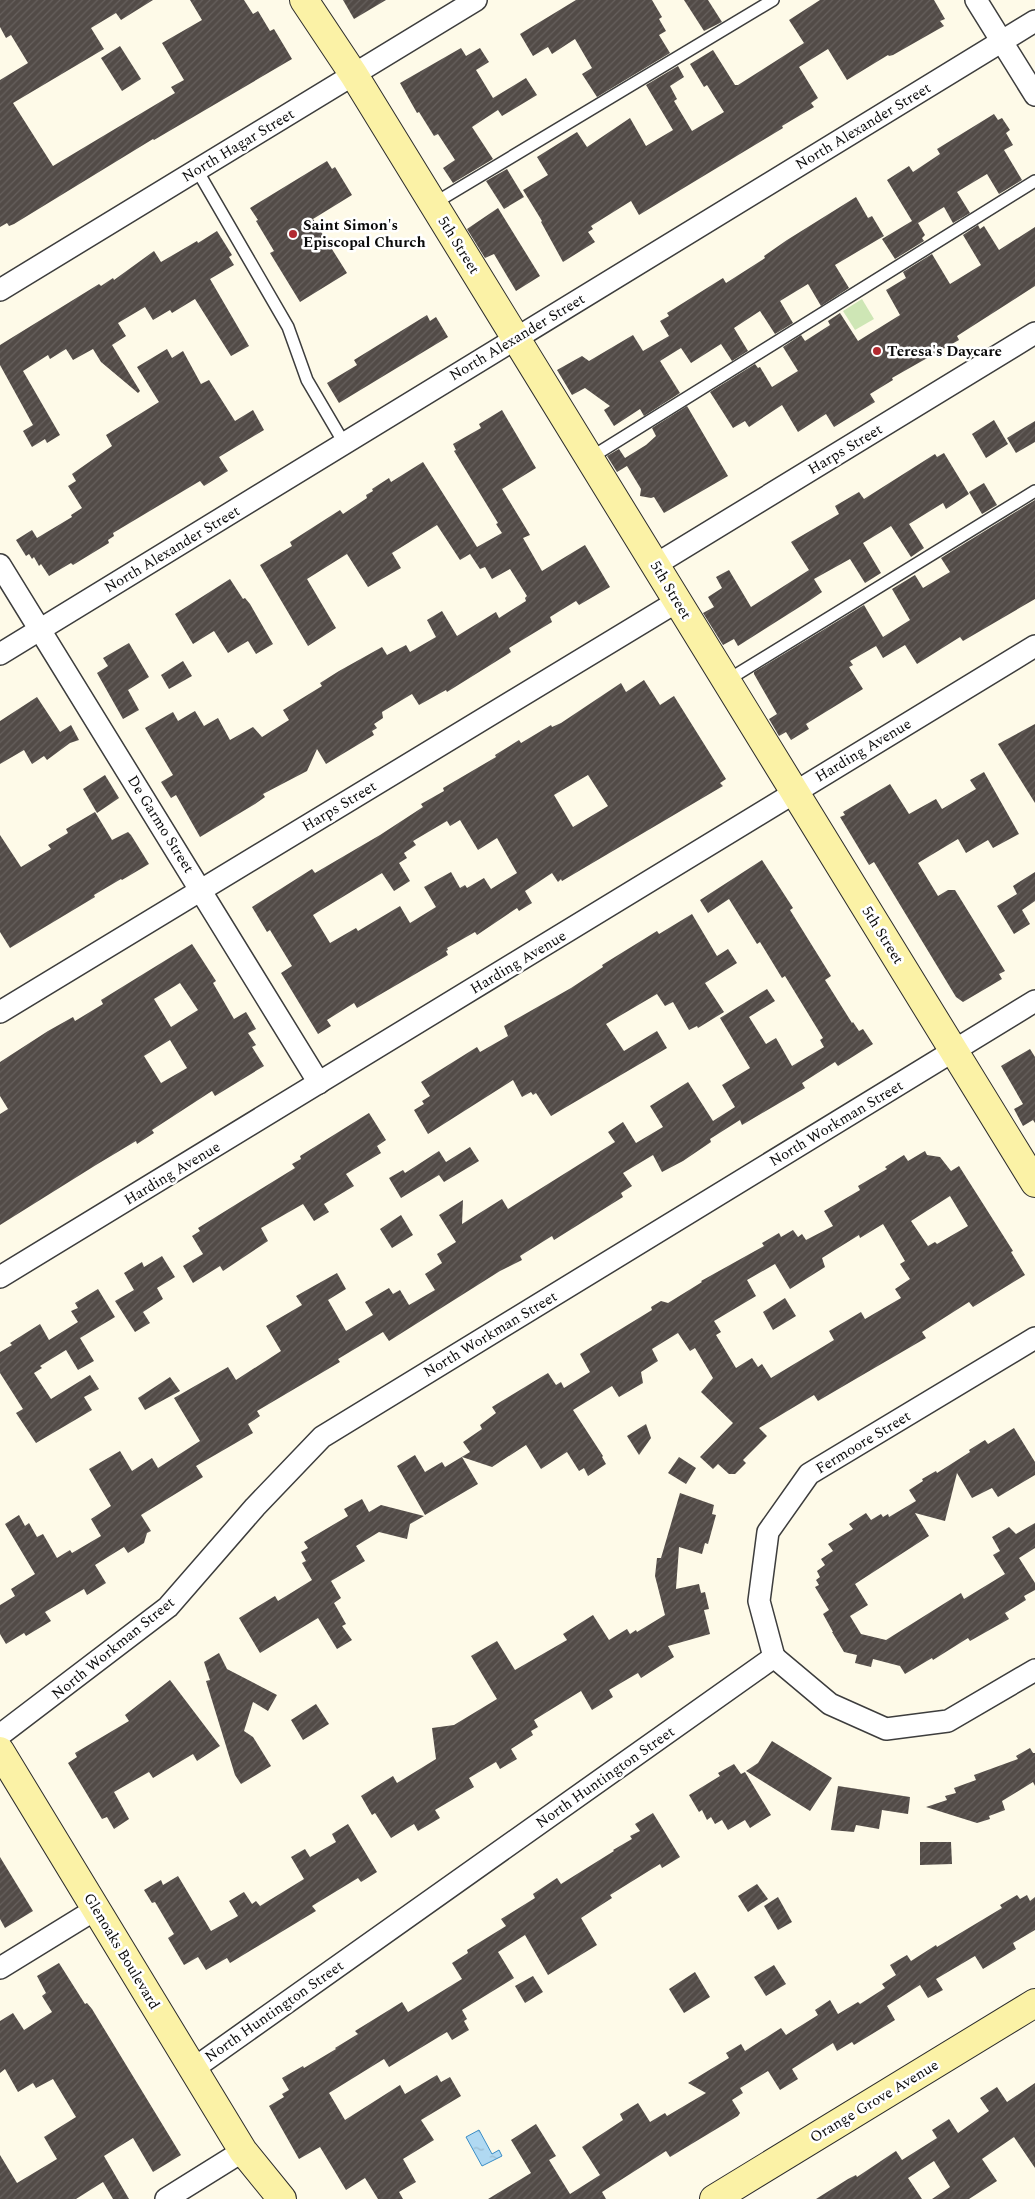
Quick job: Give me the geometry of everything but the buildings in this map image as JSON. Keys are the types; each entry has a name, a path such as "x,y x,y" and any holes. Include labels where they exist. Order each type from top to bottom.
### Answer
{"street":[{"name":"5th Street","path":"304,0 354,75 434,204 1035,1182"},
{"name":"North Hagar Street","path":"0,290 476,0"},
{"path":"976,0 1035,95"},
{"name":"North Alexander Street","path":"0,654 1035,21"},
{"name":"Harps Street","path":"655,565 1035,333"},
{"name":"De Garmo Street","path":"0,565 320,1083"},
{"name":"Harps Street","path":"0,1012 678,601"},
{"name":"Harding Avenue","path":"0,1277 1035,646"},
{"name":"North Workman Street","path":"0,1736 168,1607 255,1507 322,1437 1035,1001"},
{"name":"Fermoore Street","path":"774,1657 759,1601 768,1532 810,1474 1035,1338"},
{"path":"774,1657 830,1704 886,1729 948,1721 1035,1670"},
{"name":"North Huntington Street","path":"194,2069 774,1657"},
{"name":"Glenoaks Boulevard","path":"0,1751 243,2151 264,2199"},
{"path":"0,1968 96,1909"},
{"name":"Orange Grove Avenue","path":"714,2199 1035,2003"},
{"path":"166,2199 243,2151"},
{"name":"Glenoaks Boulevard","path":"243,2151 282,2199"}],"lane":[{"path":"434,204 773,0"},
{"path":"197,170 288,327 307,380 344,443"},
{"path":"590,458 1035,181"},
{"path":"726,681 1035,491"}],"green space":[{"path":"862,299 874,319 855,330 843,311"}],"water":[{"path":"479,2130 492,2154 499,2150 502,2156 482,2166 466,2137"}],"place":[{"name":"Saint Simon's Episcopal Church","path":"293,234"},
{"name":"Teresa's Daycare","path":"877,351"}]}
